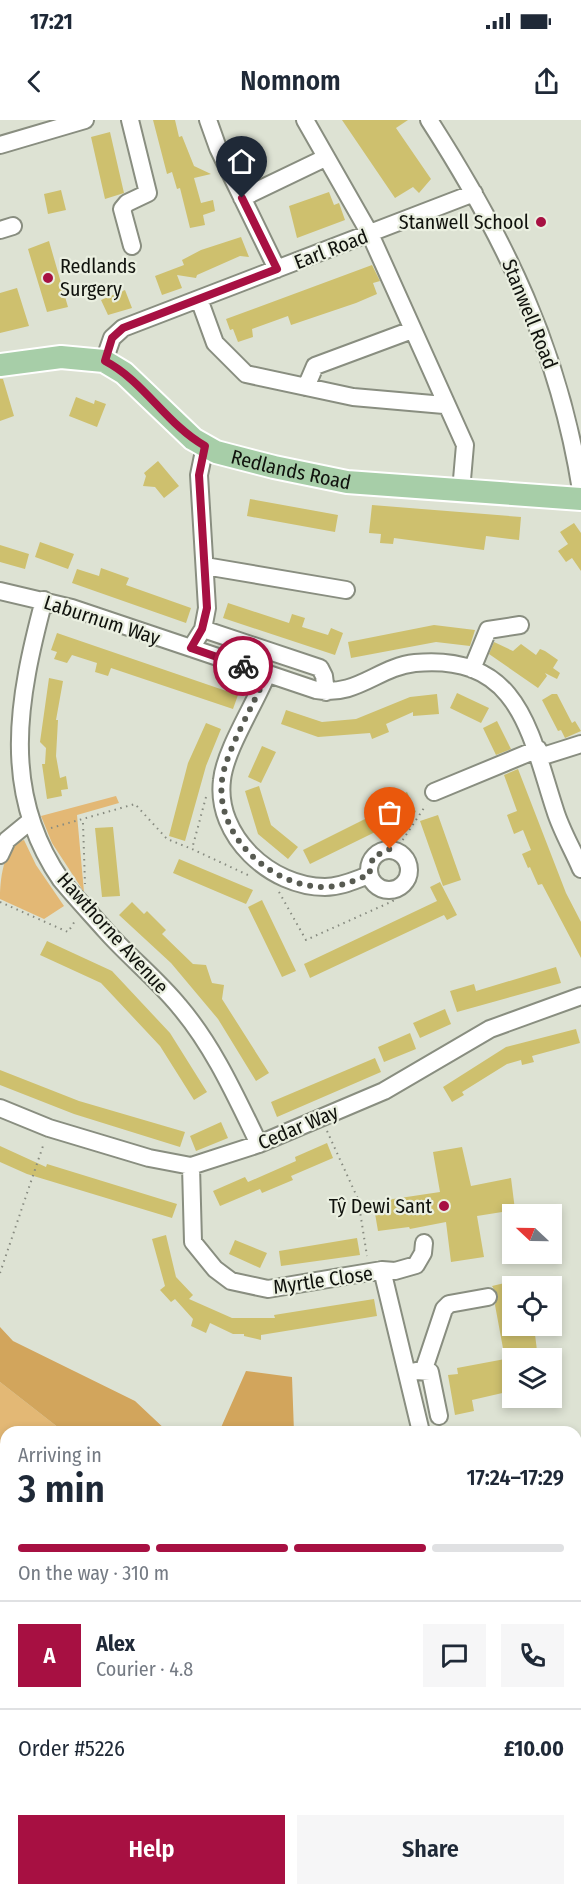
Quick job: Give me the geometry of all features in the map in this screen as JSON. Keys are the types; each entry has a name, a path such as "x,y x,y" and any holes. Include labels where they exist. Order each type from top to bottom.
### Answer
{"main road":[{"path":"0,366 61,357 105,361"},
{"name":"Redlands Road","path":"105,361 124,373 179,428 205,446 228,455 332,480 581,499"}],"street":[{"path":"0,145 85,120"},
{"path":"130,120 148,193 127,203 122,209 132,246"},
{"path":"208,120 242,198 277,269"},
{"path":"305,120 370,234 444,405 465,445 461,491"},
{"name":"Stanwell Road","path":"429,120 467,196 531,306 562,399 581,490"},
{"path":"242,198 325,158"},
{"name":"Earl Road","path":"105,361 112,338 123,328 467,196"},
{"path":"199,299 215,343 246,374 353,397 444,405"},
{"path":"306,387 315,366 412,330"},
{"path":"191,648 202,629 207,608 199,475 205,446"},
{"path":"205,566 346,590"},
{"name":"Laburnum Way","path":"0,591 44,600 326,692 352,689 411,664 448,665 472,669 486,676 510,696 519,708 539,753"},
{"name":"Hawthorne Avenue","path":"44,600 21,688 17,718 17,769 31,828 59,878 178,1005 197,1029 233,1090 259,1144"},
{"path":"472,669 488,630 520,625"},
{"path":"202,629 320,668 324,675 326,692"},
{"path":"267,674 227,761 221,791 228,818 239,841 255,860 275,872 307,885 339,886 369,875"},
{"path":"434,792 539,753 581,744"},
{"path":"539,753 556,813 581,868"},
{"path":"0,855 7,840 31,828"},
{"path":"384,850 396,850 406,858 409,870 401,886 389,890 375,885 369,875 373,857 384,850"},
{"name":"Cedar Way","path":"0,1108 49,1128 150,1158 191,1166 259,1144 384,1092 490,1029 581,996"},
{"name":"Myrtle Close","path":"191,1166 193,1242 214,1269 231,1281 268,1289 376,1272 420,1426"},
{"path":"376,1272 395,1271 416,1265 423,1253 424,1243"},
{"path":"424,1369 444,1309 449,1304 488,1296"},
{"path":"406,1372 424,1369 430,1372 439,1416"}],"path":[{"path":"396,850 434,792"},
{"path":"31,828 135,804 166,839 192,849"},
{"path":"0,902 68,932 86,909 83,823"},
{"path":"275,872 277,888 306,940 393,901 389,890"},
{"path":"321,1117 358,1199 376,1272"},
{"path":"0,1273 49,1128"}],"shaded area":[{"path":"116,796 119,803 77,815 84,892 52,843 41,816"},
{"path":"24,840 36,865 64,906 44,919 0,899 2,875 7,857 17,843"},
{"path":"0,1327 13,1341 135,1401 162,1426 56,1426 0,1382"},
{"path":"246,1371 292,1377 294,1426 222,1426"},
{"path":"0,1382 56,1426 0,1426"}],"building":[{"path":"153,120 175,120 179,137 182,136 194,166 211,174 194,178 201,203 213,200 215,211 203,215 205,225 190,228 180,188 177,189 172,172 167,174"},
{"path":"342,120 408,120 396,128 431,179 419,193 413,187 395,198"},
{"path":"110,132 124,193 105,199 91,137"},
{"path":"61,190 66,210 48,214 44,194"},
{"path":"329,192 334,205 339,203 345,220 297,238 289,206"},
{"path":"241,237 249,257 240,256 197,275 196,278 177,275 182,288 162,295 155,276 184,265 182,260 201,250"},
{"name":"Redlands Surgery","path":"49,241 68,307 47,312 28,249"},
{"path":"372,265 380,281 373,283 377,294 291,325 288,316 252,329 253,337 238,342 233,329 230,330 226,319"},
{"path":"17,288 29,326 0,333 0,293"},
{"path":"125,290 132,308 108,315 101,300"},
{"path":"0,379 3,379 14,416 0,421"},
{"path":"76,397 94,404 95,400 106,404 97,427 69,416"},
{"path":"158,461 179,486 164,498 155,487 143,486 146,476 144,473"},
{"path":"250,499 338,515 335,532 247,516"},
{"path":"372,505 521,517 519,540 486,536 484,550 394,538 393,544 380,543 381,534 369,533"},
{"path":"574,523 581,533 581,571 572,558 566,562 558,551 568,544 560,532"},
{"path":"40,542 74,554 68,569 35,557"},
{"path":"0,545 29,554 25,569 0,562"},
{"path":"101,568 129,578 126,585 191,608 186,623 72,583 77,569 99,576"},
{"path":"228,603 289,623 292,614 305,618 302,627 328,635 331,628 343,633 335,655 223,618"},
{"path":"434,625 475,630 470,646 436,642 351,658 348,642"},
{"path":"57,633 238,695 233,709 111,668 108,676 95,672 97,663 72,655 67,663 54,659 57,652 51,650"},
{"path":"494,642 513,651 521,644 536,655 540,649 545,651 558,660 553,668 560,673 557,679 545,673 547,676 538,688 489,654"},
{"path":"49,678 63,681 56,720 58,720 56,756 60,778 66,776 68,789 61,790 62,796 47,799 42,764 45,764 46,748 40,742"},
{"path":"457,693 489,708 481,723 450,708"},
{"path":"437,694 439,714 413,716 413,712 386,724 389,732 372,739 370,733 318,737 281,724 286,710 322,722 356,719 410,697"},
{"path":"552,694 557,694 572,723 575,721 581,731 565,738 561,730 558,731 542,700"},
{"path":"497,721 511,749 496,755 483,728"},
{"path":"206,723 221,729 206,766 185,841 169,836 188,763"},
{"path":"262,746 276,752 261,783 248,777"},
{"path":"518,769 566,893 581,922 581,958 542,884 538,885 530,867 528,868 522,854 531,850 523,830 514,834 507,815 517,811 504,775"},
{"path":"259,786 271,825 298,847 288,859 258,834 245,791"},
{"path":"407,792 416,812 310,864 303,850 371,816 398,806 394,798"},
{"path":"438,815 461,880 443,886 420,821"},
{"path":"113,827 120,896 102,897 95,828"},
{"path":"179,859 253,890 246,904 173,873"},
{"path":"440,882 457,915 447,920 444,915 310,978 304,964 437,901 430,887"},
{"path":"262,900 296,971 282,977 248,907"},
{"path":"132,902 144,914 147,911 166,930 162,934 193,964 206,965 212,983 224,985 222,999 269,1073 256,1081 218,1019 171,963 119,915"},
{"path":"47,941 112,971 170,1033 207,1092 194,1100 160,1046 101,983 40,955"},
{"path":"556,967 561,983 457,1012 450,991 474,984 476,991"},
{"path":"445,1009 451,1024 420,1038 413,1023"},
{"path":"576,1029 580,1043 532,1056 534,1062 522,1065 521,1060 507,1064 462,1092 464,1095 452,1102 443,1087 506,1047"},
{"path":"410,1033 416,1049 384,1062 378,1047"},
{"path":"375,1058 381,1072 277,1117 271,1102"},
{"path":"0,1070 79,1101 185,1132 180,1147 74,1114 0,1085"},
{"path":"221,1122 228,1138 196,1151 190,1136"},
{"path":"327,1143 333,1158 291,1176 293,1180 262,1193 260,1189 220,1206 213,1191 245,1177 248,1182 296,1161 295,1157"},
{"path":"0,1146 46,1167 47,1164 177,1204 172,1218 27,1174 0,1162"},
{"name":"Tŷ Dewi Sant","path":"462,1147 471,1186 511,1178 514,1204 502,1204 502,1212 477,1216 484,1257 451,1262 446,1222 410,1229 409,1227 378,1231 373,1202 440,1192 433,1152"},
{"path":"166,1235 176,1277 193,1295 189,1299 232,1318 275,1318 274,1315 374,1299 377,1316 261,1335 261,1340 244,1336 244,1334 233,1334 210,1323 206,1333 191,1326 193,1319 175,1299 171,1302 160,1290 165,1286 152,1239"},
{"path":"357,1238 360,1255 281,1266 279,1251"},
{"path":"235,1240 267,1253 260,1268 229,1254"},
{"path":"502,1284 502,1336 535,1336 537,1348 503,1348 495,1305 498,1296 492,1286"},
{"path":"502,1360 502,1393 472,1400 474,1411 455,1415 448,1375 458,1374 457,1368"}],"way so far":[{"path":"243,666 267,674 223,771 221,791 233,830 246,850 264,868 307,885 327,887 339,886 369,875 370,862 373,857 390,849"}],"place":[{"name":"Stanwell School","path":"541,222"},
{"name":"Redlands Surgery","path":"48,278"},
{"name":"Tŷ Dewi Sant","path":"444,1206"}],"route":[{"path":"242,198 277,269 123,328 112,338 105,361 124,373 179,428 205,446 199,465 199,475 207,608 202,629 191,648 243,666"}]}
